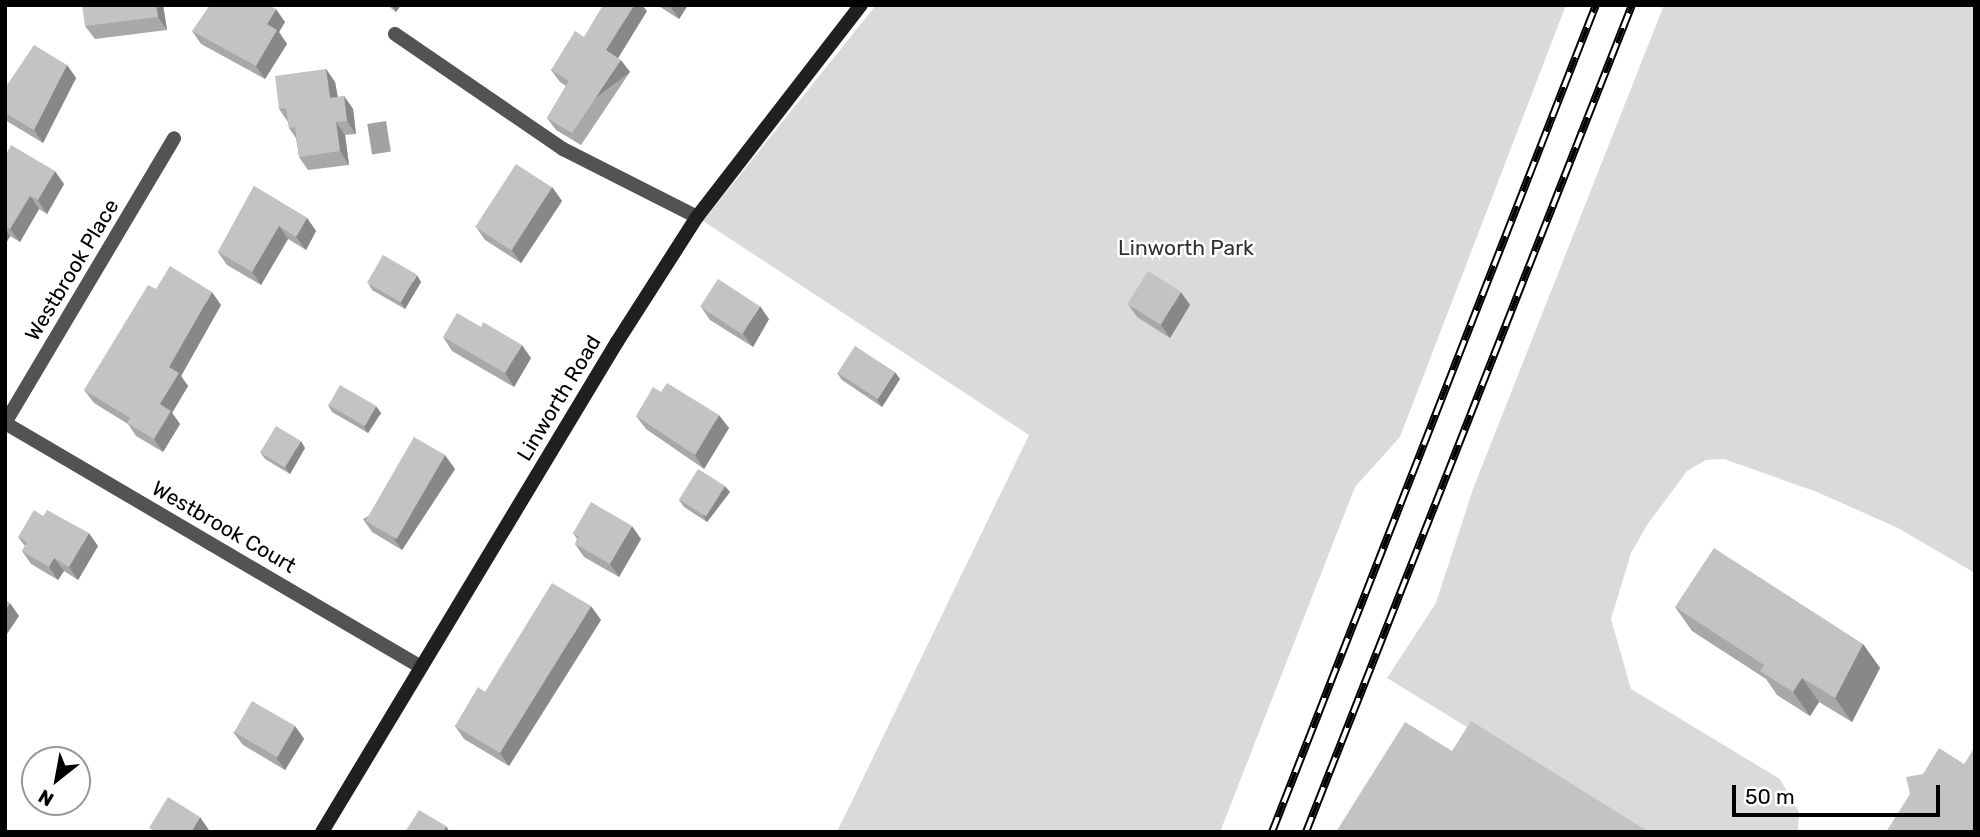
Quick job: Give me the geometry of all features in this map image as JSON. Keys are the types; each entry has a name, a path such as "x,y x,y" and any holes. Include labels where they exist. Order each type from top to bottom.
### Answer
{"main road":[{"name":"Linworth Road","path":"323,832 697,217 861,5"}],"street":[{"path":"395,34 563,149 697,217"},
{"name":"Westbrook Place","path":"5,423 174,138"},
{"name":"Westbrook Court","path":"5,423 421,667"}],"green space":[{"name":"Linworth Park","path":"876,5 1566,5 1400,437 1355,487 1220,832 837,832 1029,435 703,221"},
{"path":"1664,5 1975,5 1975,573 1898,528 1817,492 1724,459 1706,460 1687,471 1647,525 1631,553 1611,619 1631,689 1780,779 1799,812 1798,832 1638,832 1387,678 1436,603 1473,489"}],"shaded area":[{"path":"386,121 391,152 372,155 367,124"}],"building":[{"path":"82,5 156,5 158,17 85,26"},
{"path":"210,5 268,5 276,9 267,24 277,30 256,66 192,31"},
{"path":"603,5 634,5 606,50 621,60 572,133 547,118 569,81 551,70 575,31 584,37"},
{"path":"34,45 67,65 34,130 5,113 5,88"},
{"path":"326,69 330,98 344,96 347,121 336,122 340,151 299,157 295,127 289,128 286,108 279,109 275,76"},
{"path":"11,145 55,171 38,200 30,196 10,229 5,226 5,156"},
{"path":"516,164 552,187 511,250 475,227"},
{"path":"254,186 307,218 296,237 279,226 252,272 218,252"},
{"path":"383,255 417,274 401,302 367,283"},
{"path":"170,266 212,292 169,367 179,373 160,404 171,411 154,439 127,423 130,418 84,390 148,285 156,289"},
{"path":"1148,271 1181,292 1160,325 1127,304"},
{"path":"718,279 760,306 742,334 700,307"},
{"path":"457,313 481,327 483,322 522,345 505,373 443,337"},
{"path":"855,346 895,372 878,399 838,373"},
{"path":"667,383 719,415 695,455 636,416 653,387 661,392"},
{"path":"340,385 376,406 365,426 328,405"},
{"path":"276,426 301,441 285,468 260,453"},
{"path":"414,437 445,455 397,539 366,521"},
{"path":"698,469 725,486 706,516 679,500"},
{"path":"591,502 632,526 610,564 575,544 579,537 573,533"},
{"path":"34,510 43,516 47,510 89,533 69,567 54,558 49,567 22,551 27,542 18,537"},
{"path":"1714,548 1863,644 1835,698 1802,678 1793,692 1760,671 1764,665 1675,607"},
{"path":"552,583 591,606 500,753 455,726 478,687 485,692"},
{"path":"252,701 295,726 277,757 234,732"},
{"path":"1471,721 1649,832 1336,832 1405,722 1452,751"},
{"path":"1975,747 1975,832 1886,832 1910,794 1906,777 1923,774 1939,748 1964,764"},
{"path":"168,797 200,817 191,832 156,832 149,828"},
{"path":"419,810 446,826 443,832 405,832"}],"railway":[{"path":"1272,832 1596,5"},
{"path":"1306,832 1632,5"}]}
